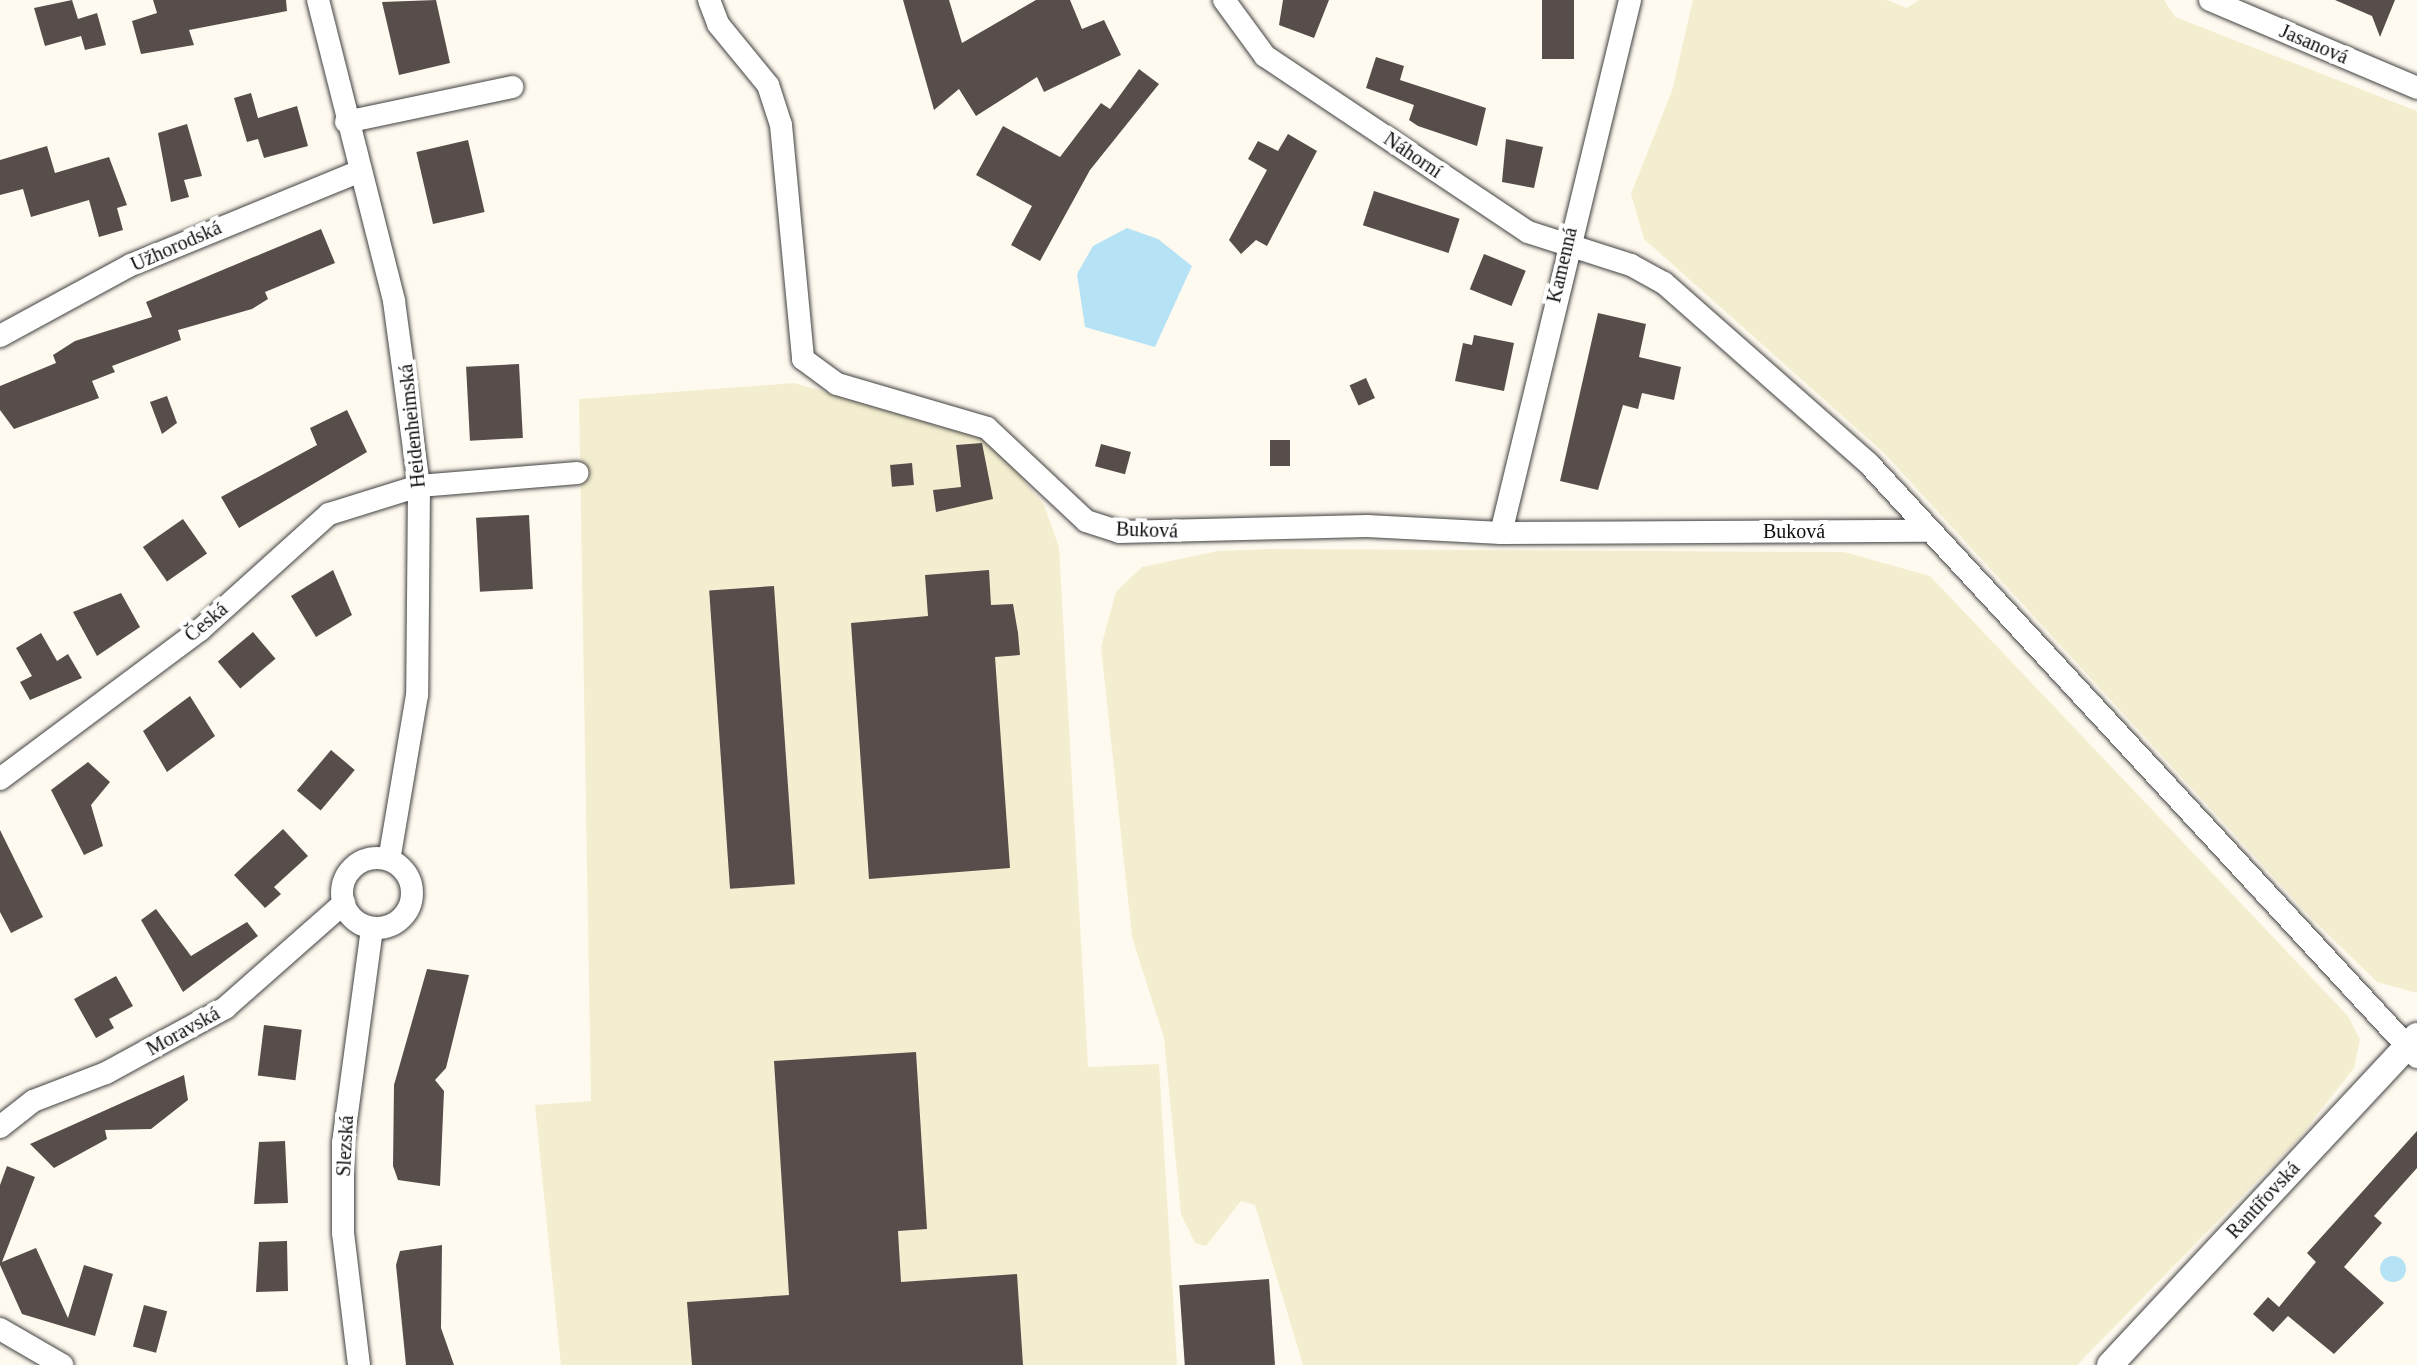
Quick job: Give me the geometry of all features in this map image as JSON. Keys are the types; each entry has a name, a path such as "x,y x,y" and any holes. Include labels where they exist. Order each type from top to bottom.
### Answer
{"street":[{"name":"Heidenheimská","path":"318,0 400,332 419,486 417,695 389,860"},
{"name":"Buková","path":"709,0 718,24 761,73 777,110 798,337 803,359 819,376 987,428 1063,503 1119,532 1367,526 1501,533 1927,531"},
{"name":"Náhorní","path":"1224,0 1265,56 1528,232 1565,247 1631,265 1664,283 1868,463 1927,531 2413,1047"},
{"name":"Kamenná","path":"1501,533 1565,247 1630,0"},
{"name":"Jasanová","path":"2210,0 2417,88"},
{"path":"346,122 512,87"},
{"name":"Užhorodská","path":"0,336 131,265 360,171"},
{"name":"Česká","path":"0,779 200,630 329,514 419,486 577,473"},
{"path":"367,859 389,860 407,874 412,896 394,924 372,928 344,903 349,871 367,859"},
{"name":"Moravská","path":"0,1127 33,1101 106,1073 225,1008 344,903"},
{"name":"Slezská","path":"359,1365 343,1233 343,1143 372,928"},
{"name":"Rantířovská","path":"2110,1365 2413,1047"},
{"path":"0,1329 62,1365"}],"shaded area":[{"path":"1693,0 1887,0 1907,8 1919,0 2164,0 2175,17 2417,111 2417,993 2377,982 2309,916 1884,453 1644,239 1631,194 1672,91"},
{"path":"794,383 989,439 1044,505 1059,547 1088,1067 1159,1064 1177,1365 561,1365 535,1105 591,1101 579,399"},
{"path":"1218,551 1844,552 1930,576 2348,1016 2360,1039 2354,1068 2299,1138 2077,1365 1303,1365 1255,1205 1241,1201 1206,1246 1195,1243 1181,1214 1164,1038 1132,937 1101,647 1116,592 1142,567"}],"water":[{"path":"1127,228 1158,239 1192,266 1155,347 1085,327 1077,274 1093,246"},
{"path":"2393,1256 2402,1260 2406,1269 2402,1278 2393,1282 2384,1278 2380,1269 2384,1260"}],"building":[{"path":"72,0 78,19 97,13 106,45 85,50 81,36 45,46 34,8"},
{"path":"153,0 286,0 287,11 189,30 194,45 141,54 132,21 157,13"},
{"path":"436,0 450,63 399,75 382,2"},
{"path":"903,0 949,0 962,43 1036,0 1070,0 1082,29 1104,20 1121,55 1044,92 1037,77 976,116 959,89 934,110"},
{"path":"1283,0 1329,0 1314,38 1279,25"},
{"path":"1542,0 1574,0 1574,59 1542,59"},
{"path":"2335,0 2395,0 2380,37 2372,16"},
{"path":"1376,57 1404,66 1400,80 1486,108 1477,146 1418,126 1409,120 1414,105 1366,88"},
{"path":"1139,69 1159,84 1090,170 1040,261 1011,245 1032,206 976,175 1003,126 1060,157 1101,103 1110,109"},
{"path":"251,93 258,118 297,106 308,146 264,158 258,139 247,142 234,98"},
{"path":"187,124 202,176 184,180 189,197 171,202 158,133"},
{"path":"1288,134 1317,151 1267,246 1256,240 1241,254 1229,240 1267,170 1248,159 1258,141 1278,151"},
{"path":"1506,139 1543,147 1534,188 1502,182"},
{"path":"468,140 485,212 433,224 416,152"},
{"path":"47,146 55,173 109,157 127,205 117,208 123,230 99,237 89,200 31,217 23,189 0,195 0,160"},
{"path":"1374,191 1460,219 1448,253 1363,225"},
{"path":"321,229 335,263 265,292 268,299 252,309 178,330 181,340 112,366 115,372 92,381 99,398 14,429 0,410 0,386 56,363 53,355 75,341 152,317 146,302"},
{"path":"1484,254 1526,271 1511,306 1470,289"},
{"path":"1598,313 1646,324 1639,357 1681,367 1674,400 1642,393 1638,409 1623,405 1598,490 1560,481"},
{"path":"1474,335 1514,343 1504,391 1455,381 1463,343 1472,345"},
{"path":"519,364 523,438 470,441 466,367"},
{"path":"1366,378 1375,398 1359,405 1350,385"},
{"path":"167,396 177,423 162,434 150,402"},
{"path":"347,410 367,452 239,528 221,497 317,445 310,428"},
{"path":"1270,440 1290,440 1290,466 1270,466"},
{"path":"982,443 993,499 936,512 933,490 961,487 956,445"},
{"path":"1101,444 1131,452 1125,474 1095,466"},
{"path":"912,463 914,485 892,487 890,465"},
{"path":"529,515 533,589 480,592 476,518"},
{"path":"183,519 207,553 167,582 143,547"},
{"path":"333,570 352,615 316,637 291,596"},
{"path":"989,570 991,605 1013,604 1020,655 995,657 1010,868 869,879 851,623 928,616 925,575"},
{"path":"774,586 795,884 730,889 709,591"},
{"path":"121,593 140,627 97,656 73,612"},
{"path":"253,632 275,659 240,688 218,662"},
{"path":"41,633 57,661 68,654 82,678 30,700 20,682 32,676 16,648"},
{"path":"190,696 215,736 167,772 143,731"},
{"path":"331,750 355,770 321,811 297,791"},
{"path":"88,762 110,782 91,805 103,846 84,855 51,790"},
{"path":"283,829 308,856 274,887 281,894 265,908 234,875"},
{"path":"0,830 43,917 11,933 0,912"},
{"path":"156,909 191,956 247,922 258,936 183,992 141,920"},
{"path":"427,969 469,975 446,1068 435,1080 444,1091 440,1186 398,1180 393,1166 394,1085"},
{"path":"116,976 133,1006 109,1019 114,1028 96,1038 74,999"},
{"path":"264,1025 302,1030 296,1080 258,1076"},
{"path":"916,1052 927,1229 898,1231 901,1282 1017,1274 1023,1365 692,1365 687,1302 789,1295 774,1061"},
{"path":"184,1075 188,1100 151,1129 105,1130 107,1139 54,1168 30,1144"},
{"path":"2417,1131 2417,1168 2374,1216 2382,1223 2344,1267 2384,1303 2334,1354 2288,1316 2273,1332 2253,1314 2268,1297 2279,1307 2316,1262 2307,1253"},
{"path":"285,1141 288,1203 254,1204 259,1142"},
{"path":"7,1166 35,1177 2,1262 36,1248 68,1318 84,1265 113,1274 95,1336 22,1314 0,1265 0,1185"},
{"path":"287,1241 288,1291 256,1292 259,1242"},
{"path":"442,1245 441,1328 454,1365 406,1365 396,1265 400,1251"},
{"path":"1269,1279 1275,1365 1185,1365 1179,1285"},
{"path":"144,1305 167,1311 156,1353 133,1347"}]}
